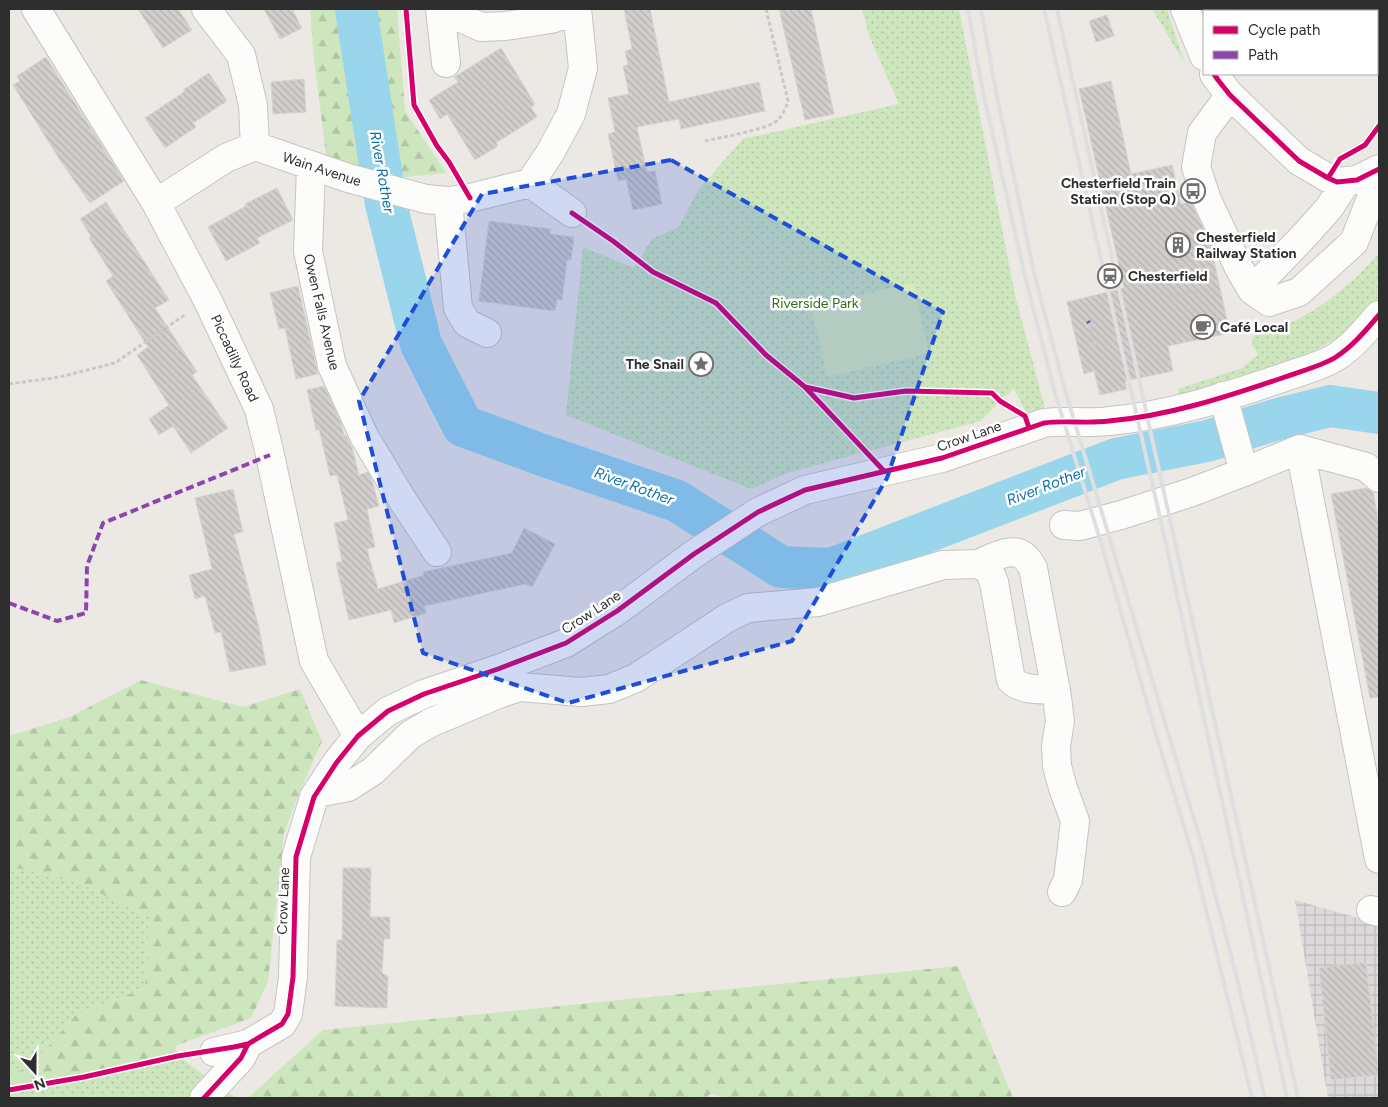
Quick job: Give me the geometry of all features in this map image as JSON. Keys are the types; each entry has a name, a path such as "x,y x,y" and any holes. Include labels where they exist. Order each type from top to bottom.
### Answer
{"street":[{"name":"Piccadilly Road","path":"36,9 156,203 208,301 259,409 314,661 358,736"},
{"path":"156,203 226,158 255,146 253,105 241,55 206,9"},
{"path":"446,63 441,9 481,27 505,26 551,19 577,10 583,68 571,114 550,153 530,184 572,213"},
{"path":"1185,9 1203,54"},
{"path":"1379,169 1357,180 1346,182 1337,182 1328,178 1299,161 1222,84 1202,133 1196,167 1213,196 1239,268 1252,290 1269,302 1299,292 1354,242 1379,178"},
{"name":"Wain Avenue","path":"255,146 348,178 437,200 470,198 530,184"},
{"name":"Owen Falls Avenue","path":"311,166 308,250 332,366 364,436 403,501 437,552"},
{"path":"1252,290 1329,208 1346,182"},
{"path":"437,200 458,308 467,323 487,332"},
{"name":"Crow Lane","path":"214,1052 248,1044 282,1024 288,1014 293,977 296,857 314,797 337,762 358,736 388,711 424,694 566,643 617,611 694,554 758,512 805,490 942,458 1044,423 1108,422 1225,402 1251,388 1306,370 1335,358 1359,338 1379,314"},
{"path":"1225,402 1243,468"},
{"path":"1300,449 1379,859"},
{"path":"1064,525 1080,526 1192,492 1243,468 1300,449 1366,467 1379,478"},
{"path":"317,793 348,787 373,771 410,735 430,723 501,693 520,687 581,692 609,690 636,678 727,618 748,608 818,602 943,565 978,564 1008,552 1017,552 1026,557 1032,568 1056,690 1060,721 1056,746 1057,766 1063,788 1076,821 1068,880 1062,892"},
{"path":"978,564 989,570 994,582 1012,680 1015,684 1024,687 1056,690"},
{"path":"204,1098 241,1058 248,1044"}],"path":[{"path":"705,140 766,126 778,120 784,111 788,101 766,9"},
{"path":"1168,297 1201,290"},
{"path":"9,384 60,377 116,363 208,301"},
{"path":"1089,323 1094,346"}],"highlighted area":[{"path":"671,160 943,312 887,478 792,641 568,703 423,653 359,401 482,194"}],"shaded area":[{"path":"1295,900 1379,924 1379,1098 1328,1098"}],"green space":[{"path":"310,9 397,9 405,111 446,173 396,178 327,163 313,50"},
{"name":"Riverside Park","path":"862,9 959,9 1015,295 1046,412 1028,416 1014,389 981,421 787,473 751,489 566,415 583,247 634,268 653,238 678,228 698,190 743,139 899,104 870,38"},
{"path":"1152,9 1167,9 1184,62"},
{"path":"1379,253 1379,298 1370,312 1348,332 1312,352 1178,395 1178,389 1242,368 1258,354 1252,345 1253,336 1286,325 1325,303 1359,275"},
{"path":"913,283 929,353 827,377 811,307"},
{"path":"141,680 243,707 300,689 322,741 284,833 268,982 251,1018 175,1046 178,1056 9,1089 9,1074 30,1067 76,1015 145,988 149,917 79,883 9,866 9,736 70,717"},
{"path":"9,866 79,883 149,917 145,988 76,1015 30,1067 9,1074"},
{"path":"958,966 1013,1098 729,1098 710,1094 706,1098 248,1098 323,1030"},
{"path":"178,1056 236,1098 9,1098 9,1089"}],"building":[{"path":"138,9 178,9 192,30 163,48"},
{"path":"264,9 292,9 302,28 280,39"},
{"path":"624,9 650,9 669,102 759,82 765,111 681,129 679,119 637,127 647,172 655,171 662,204 633,210 626,179 618,181 608,134 615,132 608,98 629,94 623,66 628,65 625,51 632,49"},
{"path":"779,9 811,9 834,114 805,120"},
{"path":"1107,15 1114,36 1096,42 1089,21"},
{"path":"501,48 535,104 531,107 537,117 496,143 498,146 475,160 447,114 440,119 429,100 458,82 454,77"},
{"path":"46,57 124,181 90,203 60,160 13,85 20,81 17,76"},
{"path":"209,73 227,101 193,123 196,127 165,148 145,118"},
{"path":"304,79 306,112 273,114 271,82"},
{"path":"1111,81 1131,174 1172,165 1181,204 1191,202 1210,243 1230,333 1168,346 1173,371 1125,381 1127,389 1100,395 1094,371 1084,374 1067,302 1124,288 1079,89"},
{"path":"277,188 293,220 257,238 260,243 226,261 208,227 246,206 245,204"},
{"path":"106,202 169,300 155,308 197,372 192,375 228,428 191,453 173,426 159,435 149,419 169,405 137,355 148,347 106,281 113,276 89,238 91,236 80,219"},
{"path":"489,221 551,229 550,234 574,237 571,260 567,260 562,300 557,299 555,311 479,301"},
{"path":"298,286 318,374 296,379 285,328 279,329 270,293"},
{"path":"324,386 341,422 344,436 346,435 352,447 359,475 368,472 379,506 367,509 375,547 367,549 378,589 424,575 423,572 512,553 524,528 555,544 532,587 525,584 424,606 426,613 394,623 391,610 349,620 336,563 342,561 334,523 348,520 337,475 330,476 319,429 316,430 307,390"},
{"path":"1366,488 1373,492 1379,523 1379,697 1370,698 1331,494"},
{"path":"233,489 243,532 234,534 259,628 266,665 230,672 221,632 215,633 205,596 195,599 189,575 212,569 195,498"},
{"path":"343,868 371,868 370,917 390,917 390,939 384,939 382,973 388,976 387,1008 335,1006 337,940 342,940"},
{"path":"1366,962 1379,1075 1331,1080 1319,968"}],"waterway":[{"name":"River Rother","path":"356,9 386,204 421,344 463,426 677,501 781,567 831,569 1116,459 1207,441 1278,419 1330,406 1379,413"}],"railway":[{"path":"968,9 983,92 1025,276 1055,393 1193,856 1252,1098"},
{"path":"981,9 1035,277 1065,390 1204,852 1237,978 1265,1098"},
{"path":"1044,9 1161,522 1287,1098"},
{"path":"1057,9 1298,1098"}],"marked path":[{"path":"9,603 57,621 86,613 87,566 103,523 270,455"}],"cycle path":[{"path":"406,9 414,105 470,198"},
{"path":"1215,75 1230,95 1299,161 1328,178 1337,182 1357,180 1379,169"},
{"path":"1328,178 1340,159 1365,145 1379,126"},
{"path":"572,213 613,241 653,272 716,303 766,355 805,387 854,398 906,391 992,393 1000,401 1025,416 1029,428"},
{"path":"9,1090 248,1044 282,1024 288,1014 293,977 296,857 314,797 337,762 358,736 388,711 424,694 566,643 617,611 694,554 758,512 805,490 942,458 1044,423 1101,422 1153,415 1218,399 1310,369 1330,360 1354,343 1379,315"},
{"path":"805,387 884,471"},
{"path":"204,1098 241,1058 248,1044"}],"place":[{"name":"Chesterfield Train Station (Stop Q)","path":"1193,191"},
{"name":"Chesterfield Railway Station","path":"1178,245"},
{"name":"Chesterfield","path":"1110,276"},
{"name":"Café Local","path":"1203,327"},
{"name":"The Snail","path":"701,364"}]}
